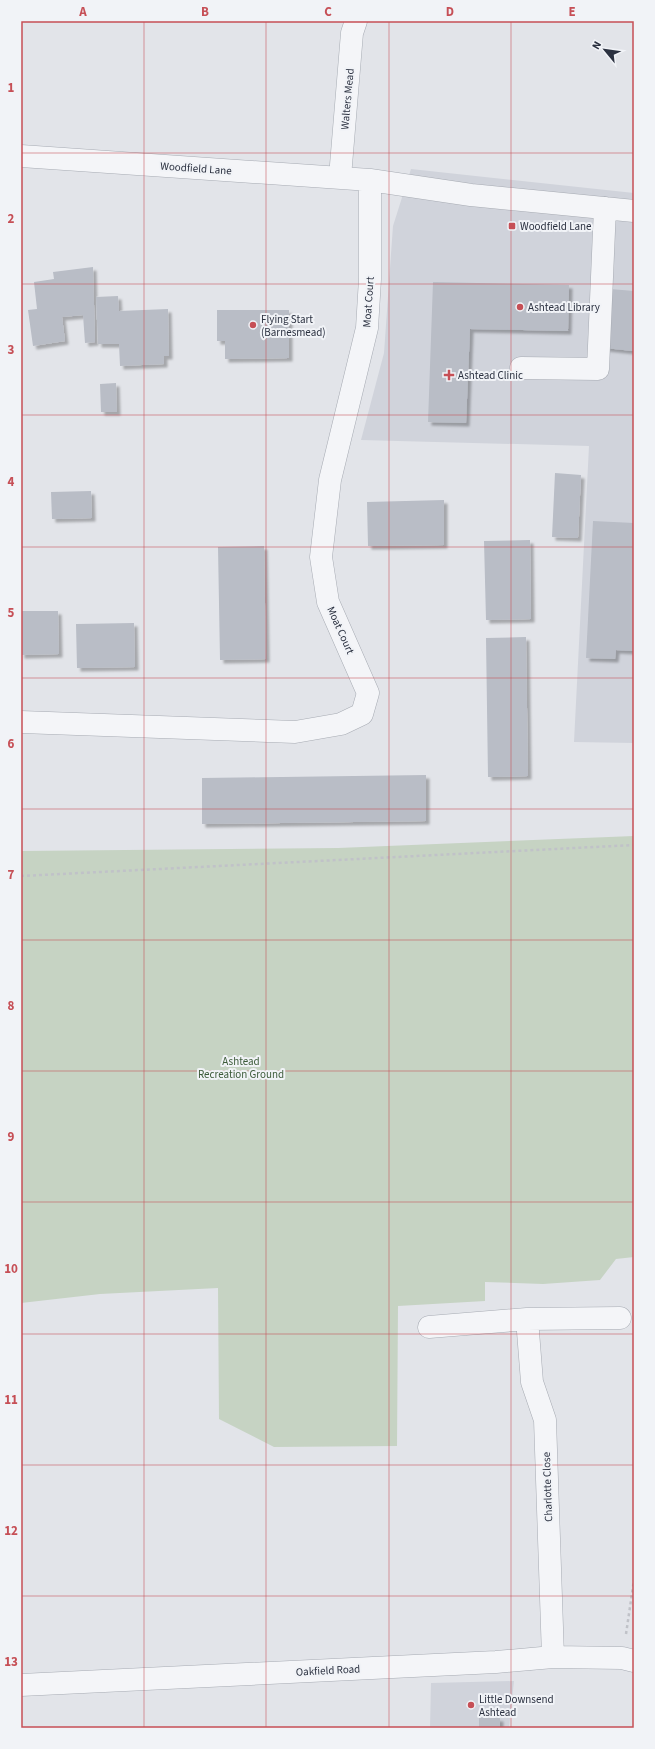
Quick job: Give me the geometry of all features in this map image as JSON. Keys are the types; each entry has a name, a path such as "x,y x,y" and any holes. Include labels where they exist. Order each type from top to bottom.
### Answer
{"street":[{"name":"Walters Mead","path":"340,177 352,33 356,21"},
{"name":"Woodfield Lane","path":"21,156 340,177 471,195 634,211"},
{"name":"Moat Court","path":"21,722 294,732 341,724 362,714 368,692 328,602 322,557 330,480 367,328 370,279 370,180"},
{"path":"521,368 598,369 605,208"},
{"path":"429,1327 527,1319 620,1318"},
{"name":"Charlotte Close","path":"527,1319 532,1382 545,1420 553,1657"},
{"name":"Oakfield Road","path":"21,1686 496,1662 553,1657 628,1660"}],"path":[{"path":"21,876 634,845"},
{"path":"628,1660 634,1580"}],"shaded area":[{"path":"411,169 634,193 634,743 574,742 589,446 361,440 384,353 393,226"},
{"name":"Little Downsend Ashtead","path":"514,1681 509,1728 430,1728 431,1683"}],"green space":[{"name":"Ashtead Recreation Ground","path":"634,836 634,1257 616,1259 600,1280 543,1284 485,1282 485,1301 398,1306 397,1446 274,1447 219,1419 218,1288 100,1294 21,1303 21,851 338,848"}],"building":[{"path":"93,267 95,342 85,343 83,315 62,317 65,341 33,346 28,310 37,309 34,282 54,279 53,272"},
{"path":"433,282 569,285 568,331 470,329 466,423 428,422"},
{"path":"610,289 634,291 633,351 605,348"},
{"path":"118,296 119,311 168,309 169,356 164,356 164,364 120,366 119,344 98,344 96,297"},
{"name":"Flying Start (Barnesmead)","path":"217,310 289,310 289,358 225,359 225,341 217,341"},
{"path":"116,383 117,412 101,412 100,384"},
{"path":"555,473 581,475 578,538 552,537"},
{"path":"91,491 92,518 52,519 51,492"},
{"path":"444,500 444,545 368,546 367,502"},
{"path":"593,521 634,523 634,651 616,650 615,659 586,658"},
{"path":"530,540 531,619 486,620 484,541"},
{"path":"264,546 266,659 220,660 218,547"},
{"path":"21,611 58,611 59,654 21,655"},
{"path":"134,623 135,667 77,668 76,624"},
{"path":"526,637 528,776 488,777 486,638"},
{"path":"426,775 426,821 202,824 202,778"},
{"path":"479,1717 500,1718 500,1728 479,1728"}],"place":[{"name":"Woodfield Lane","path":"512,226"},
{"name":"Ashtead Library","path":"520,307"},
{"name":"Flying Start (Barnesmead)","path":"253,325"},
{"name":"Ashtead Clinic","path":"449,375"},
{"name":"Little Downsend Ashtead","path":"471,1705"}]}
